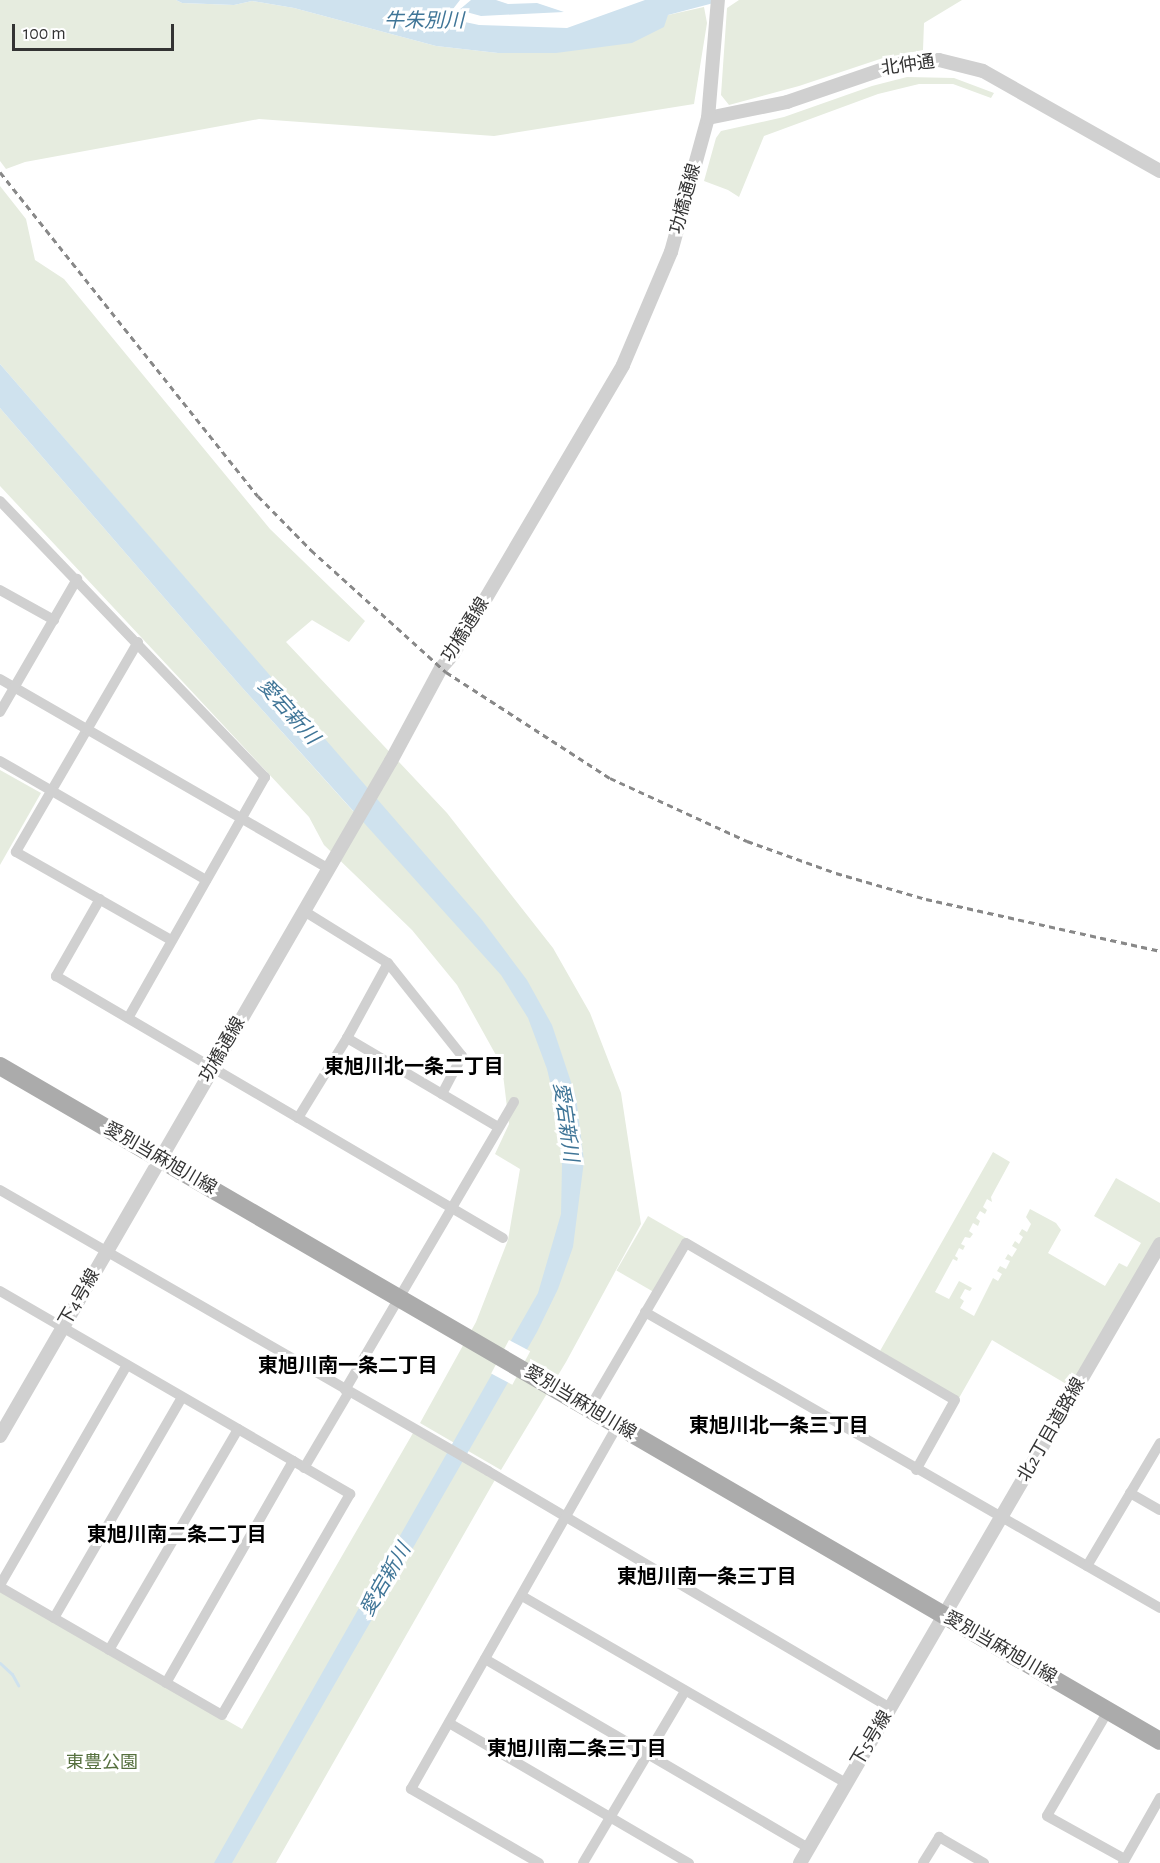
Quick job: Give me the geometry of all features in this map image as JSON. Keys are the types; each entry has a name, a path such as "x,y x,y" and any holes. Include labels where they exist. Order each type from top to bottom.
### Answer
{"main road":[{"name":"愛別当麻旭川線","path":"0,1066 1160,1741"}],"street":[{"name":"功橋通線","path":"161,1160 383,774 441,668 453,654 623,365 671,252 708,118 718,0"},
{"name":"北仲通","path":"708,118 787,102 898,64 939,60 983,71 1160,171"},
{"path":"0,501 138,642 265,777 128,1017"},
{"path":"0,712 77,579"},
{"path":"0,590 54,620"},
{"path":"138,642 16,852 171,940"},
{"path":"0,679 328,868"},
{"path":"0,761 206,880"},
{"path":"99,899 56,976 503,1238"},
{"path":"304,911 388,963 462,1056 442,1094"},
{"path":"298,1118 347,1038 388,963"},
{"path":"347,1038 498,1126"},
{"path":"304,1468 397,1299 514,1102"},
{"name":"下4号線","path":"0,1436 161,1160"},
{"path":"0,1190 890,1708"},
{"path":"589,1409 686,1243 955,1400 916,1470"},
{"name":"北2丁目道路線","path":"944,1616 1160,1244"},
{"path":"0,1291 350,1494 222,1715 0,1586 127,1365"},
{"path":"645,1312 916,1470 1160,1608"},
{"path":"54,1618 182,1397"},
{"path":"539,1863 411,1789 618,1425"},
{"path":"109,1650 238,1429"},
{"path":"1088,1566 1160,1443"},
{"path":"166,1683 293,1461"},
{"path":"1130,1493 1160,1510"},
{"path":"522,1596 846,1784"},
{"name":"下5号線","path":"800,1863 944,1616"},
{"path":"485,1659 808,1848"},
{"path":"583,1863 686,1691"},
{"path":"1108,1711 1047,1816 1124,1861 1160,1798"},
{"path":"449,1723 689,1863"},
{"path":"923,1863 939,1837 984,1863"}],"green space":[{"path":"0,0 176,0 182,3 234,5 252,1 294,8 436,46 498,53 704,7 707,23 694,104 494,136 259,119 25,162 6,169 0,161"},
{"path":"739,0 962,0 924,23 923,50 883,58 799,86 729,105 721,95 727,8"},
{"path":"907,77 954,78 994,93 991,98 953,84 919,84 878,94 764,136 739,197 704,181 716,138 721,131 784,117 872,86"},
{"path":"0,186 26,219 35,260 64,279 270,529 365,621 349,642 312,620 286,642 447,813 553,948 590,1013 621,1093 641,1224 566,1362 501,1470 420,1423 476,1322 508,1240 520,1169 495,1154 509,1124 502,1066 457,985 412,930 324,845 309,817 0,486 0,408 238,683 353,811 366,788 0,364"},
{"path":"0,770 41,793 0,865"},
{"path":"993,1152 1010,1162 991,1197 992,1202 987,1199 983,1207 987,1210 985,1214 980,1211 976,1218 980,1221 978,1226 973,1223 969,1231 973,1234 970,1238 965,1237 961,1244 965,1246 963,1250 959,1248 955,1256 958,1258 957,1261 953,1259 935,1292 949,1299 959,1281 972,1288 970,1291 965,1289 960,1298 964,1301 960,1308 974,1316 993,1278 998,1281 1002,1274 997,1271 1000,1266 1006,1269 1010,1261 1005,1259 1008,1254 1012,1257 1017,1249 1012,1246 1015,1241 1019,1244 1023,1237 1019,1234 1022,1229 1027,1232 1031,1224 1026,1217 1030,1209 1056,1223 1061,1230 1048,1253 1105,1286 1119,1263 1127,1267 1141,1243 1094,1216 1116,1178 1160,1203 1160,1238 1073,1388 992,1340 959,1398 880,1351"},
{"path":"648,1216 686,1238 655,1293 616,1271"},
{"name":"東豊公園","path":"413,1433 496,1478 276,1863 0,1863 0,1591 242,1729"}],"water":[{"name":"牛朱別川","path":"176,0 460,0 446,18 479,25 567,28 645,0 725,0 668,15 664,27 632,43 556,53 498,53 436,46 294,8 252,1 234,5 182,3"},
{"name":"牛朱別川","path":"471,0 496,0 508,4 537,3 564,12 481,16 459,10"},
{"name":"愛宕新川","path":"0,364 482,920 527,980 552,1025 576,1097 584,1161 573,1247 558,1289 537,1332 232,1863 214,1863 538,1293 561,1214 562,1165 558,1115 547,1069 528,1018 501,975 238,683 0,408"}],"pier":[{"path":"509,1340 530,1351 512,1385 491,1374"}],"waterway":[{"path":"0,1663 12,1674 18,1685"}],"railway":[{"path":"0,172 258,496 311,550 446,672 610,778 747,841 836,873 926,899 1160,951"}],"district":[{"name":"東旭川北一条二丁目","path":"414,1067"},
{"name":"東旭川南一条二丁目","path":"348,1366"},
{"name":"東旭川北一条三丁目","path":"779,1426"},
{"name":"東旭川南二条二丁目","path":"177,1535"},
{"name":"東旭川南一条三丁目","path":"707,1577"},
{"name":"東旭川南二条三丁目","path":"577,1749"}]}
